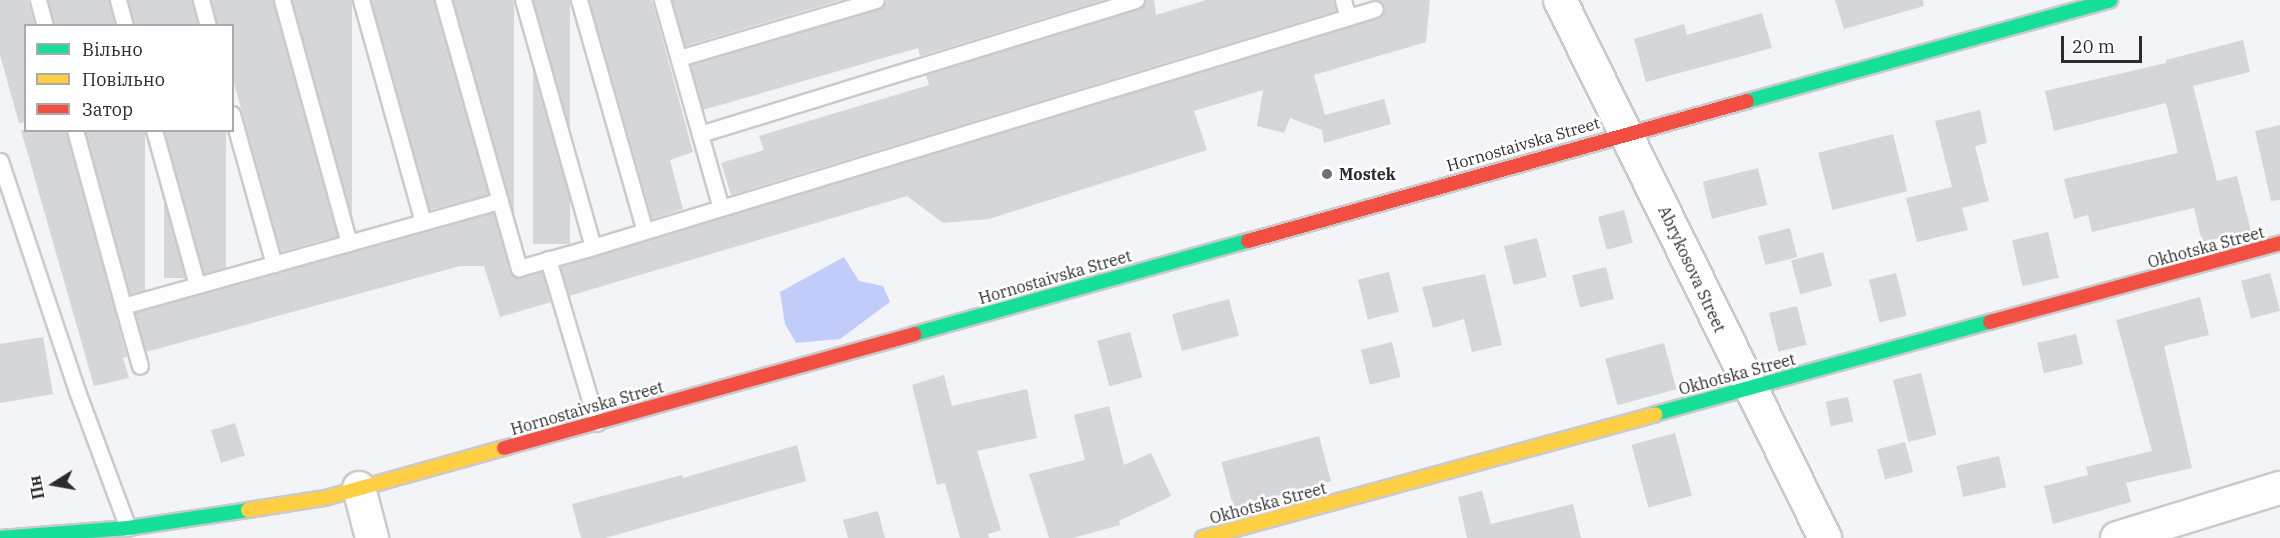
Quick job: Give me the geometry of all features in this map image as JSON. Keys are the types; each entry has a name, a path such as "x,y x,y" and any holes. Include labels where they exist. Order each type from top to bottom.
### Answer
{"main road":[{"name":"Hornostaivska Street","path":"0,538 128,528 325,498 1627,132 2110,0"},
{"name":"Okhotska Street","path":"1203,538 2280,243"}],"street":[{"name":"Abrykosova Street","path":"1560,0 1627,132 1748,388 1825,538"},
{"path":"2117,538 2280,488"},
{"path":"359,489 372,538"}],"lane":[{"path":"38,0 44,24"},
{"path":"118,0 125,24"},
{"path":"201,0 207,24"},
{"path":"282,0 349,243"},
{"path":"361,0 423,222"},
{"path":"443,0 519,268 1375,9"},
{"path":"523,0 593,247"},
{"path":"579,0 645,231"},
{"path":"662,0 721,208"},
{"path":"679,58 876,0"},
{"path":"700,135 1136,0"},
{"path":"1343,0 1348,17"},
{"path":"234,121 274,264"},
{"path":"76,132 140,366"},
{"path":"155,132 197,285"},
{"path":"0,161 77,391 128,528"},
{"path":"123,306 500,201"},
{"path":"548,260 597,423"}],"shaded area":[{"path":"844,257 859,281 883,286 890,302 840,339 796,343 785,324 780,292"}],"building":[{"path":"0,0 28,0 34,24 24,24 24,122 19,123 0,55"},
{"path":"48,0 109,0 115,24 54,24"},
{"path":"128,0 192,0 198,24 134,24"},
{"path":"211,0 273,0 337,236 281,252 234,83 234,24 217,24"},
{"path":"292,0 352,0 352,240 292,240"},
{"path":"371,0 434,0 486,187 465,193 468,200 430,210"},
{"path":"453,0 514,0 514,266 453,266"},
{"path":"533,0 570,0 570,244 533,244"},
{"path":"589,0 652,0 693,152 670,160 683,209 652,219"},
{"path":"672,0 841,0 685,46"},
{"path":"886,0 1103,0 920,56 918,48 703,110 691,65 879,9"},
{"path":"1146,0 1154,0 1156,15 1206,0 1334,0 1336,11 731,195 721,163 764,150 759,136 929,85 926,75 1139,9"},
{"path":"1378,0 1430,0 1426,42 1314,75 1325,115 1384,99 1391,124 1324,143 1322,130 1290,118 1284,133 1257,126 1263,90 1194,111 1207,150 989,219 943,223 907,196 569,296 560,266 1378,18 1385,11"},
{"path":"1835,0 1923,0 1924,6 1844,29"},
{"path":"1762,13 1772,48 1646,82 1634,39 1684,24 1687,35"},
{"path":"2243,40 2250,72 2193,86 2217,181 2237,176 2251,231 2202,242 2194,208 2092,232 2088,215 2074,219 2064,179 2178,153 2166,103 2054,131 2045,91 2166,63 2166,60"},
{"path":"1980,110 1987,143 1975,146 1989,201 1962,208 1968,230 1917,242 1906,198 1952,187 1935,121"},
{"path":"2280,125 2280,200 2271,201 2255,131"},
{"path":"21,130 24,132 67,132 127,357 123,358 129,378 94,386"},
{"path":"85,132 145,132 145,300 85,300"},
{"path":"164,132 226,132 226,278 164,278"},
{"path":"1893,134 1907,191 1833,210 1818,153"},
{"path":"1758,168 1767,205 1712,219 1703,182"},
{"path":"1624,210 1633,243 1607,250 1598,217"},
{"path":"474,218 481,242 500,237 513,275 521,277 542,272 551,302 500,317 482,260 146,352 135,313"},
{"path":"1790,228 1797,257 1765,265 1758,236"},
{"path":"2048,232 2059,278 2023,286 2012,240"},
{"path":"1537,238 1547,277 1514,285 1504,246"},
{"path":"1823,252 1832,286 1800,294 1791,261"},
{"path":"1606,267 1614,299 1580,307 1572,275"},
{"path":"1389,272 1399,312 1368,320 1358,280"},
{"path":"1896,273 1907,316 1879,322 1869,280"},
{"path":"2270,273 2280,311 2251,318 2241,281"},
{"path":"1485,274 1502,345 1472,352 1464,319 1433,328 1422,287"},
{"path":"2200,297 2209,335 2164,346 2192,468 2126,483 2131,502 2053,524 2044,486 2088,475 2086,467 2152,451 2116,320"},
{"path":"1229,299 1239,336 1182,351 1172,314"},
{"path":"1797,306 1807,345 1779,352 1769,313"},
{"path":"1130,332 1142,377 1109,386 1097,341"},
{"path":"2076,334 2083,364 2044,373 2037,343"},
{"path":"43,337 53,394 0,403 0,344"},
{"path":"1392,342 1401,377 1370,385 1361,350"},
{"path":"1664,343 1676,389 1618,405 1605,359"},
{"path":"1921,373 1936,435 1908,442 1893,380"},
{"path":"944,375 952,406 1027,389 1037,438 977,451 1001,530 988,534 989,538 960,538 945,483 937,485 912,385"},
{"path":"1848,397 1853,421 1831,426 1826,402"},
{"path":"1109,406 1124,465 1151,453 1171,496 1119,521 1120,525 1073,538 1049,538 1029,474 1085,460 1074,415"},
{"path":"235,423 245,456 221,463 211,430"},
{"path":"1675,433 1692,496 1648,507 1632,445"},
{"path":"1319,436 1331,481 1234,508 1221,462"},
{"path":"1905,442 1913,472 1885,479 1877,450"},
{"path":"797,445 806,481 605,538 581,538 572,504 682,475 683,478"},
{"path":"1999,456 2006,487 1963,497 1956,466"},
{"path":"1482,491 1491,524 1573,504 1581,538 1467,538 1458,497"},
{"path":"878,511 885,538 848,538 843,520"}],"traffic: fast":[{"path":"1747,101 2110,0"},
{"path":"914,334 1248,241"},
{"path":"1655,414 1990,322"},
{"path":"0,538 128,528 248,510"}],"traffic: slow":[{"path":"1203,538 1655,414"},
{"path":"248,510 325,498 504,448"}],"traffic: jam":[{"path":"1248,241 1747,101"},
{"path":"1990,322 2280,243"},
{"path":"504,448 914,334"}],"place":[{"name":"Mostek","path":"1327,174"}]}
